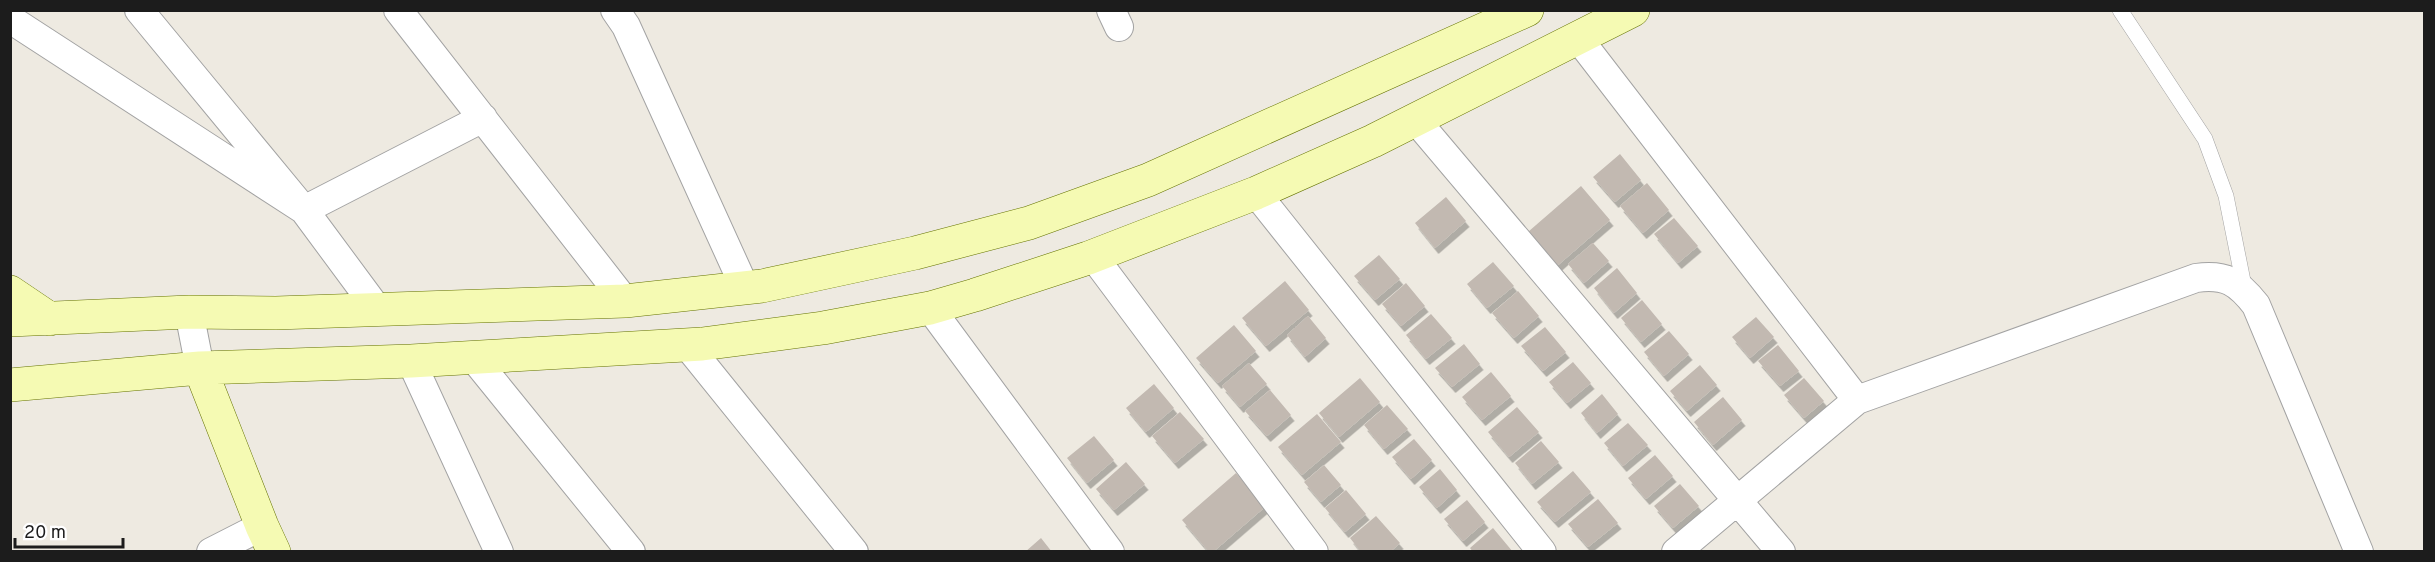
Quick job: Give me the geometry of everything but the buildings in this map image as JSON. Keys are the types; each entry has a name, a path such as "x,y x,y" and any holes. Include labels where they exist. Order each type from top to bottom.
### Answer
{"street":[{"path":"139,10 304,210 378,310"},
{"path":"398,10 625,301"},
{"path":"615,10 626,26 745,288"},
{"path":"10,320 189,312 378,310 625,301 762,286 915,253 1029,223 1148,180 1527,10"},
{"path":"10,385 200,368 411,361 687,345 823,328 930,308 975,296 1093,256 1256,193 1373,141 1633,10"},
{"path":"10,19 304,210"},
{"path":"1578,38 1857,400"},
{"path":"304,210 483,118"},
{"path":"1415,119 1781,552"},
{"path":"1256,193 1542,552"},
{"path":"1093,256 1314,552"},
{"path":"1676,552 1857,400 2196,278 2210,276 2230,279 2245,291 2256,305 2359,552"},
{"path":"10,292 51,318"},
{"path":"930,308 1110,552"},
{"path":"189,312 200,368 268,539 211,552"},
{"path":"687,345 854,552"},
{"path":"472,356 631,552"},
{"path":"411,361 499,552"}],"lane":[{"path":"2120,10 2205,139 2226,196 2245,291"}]}
